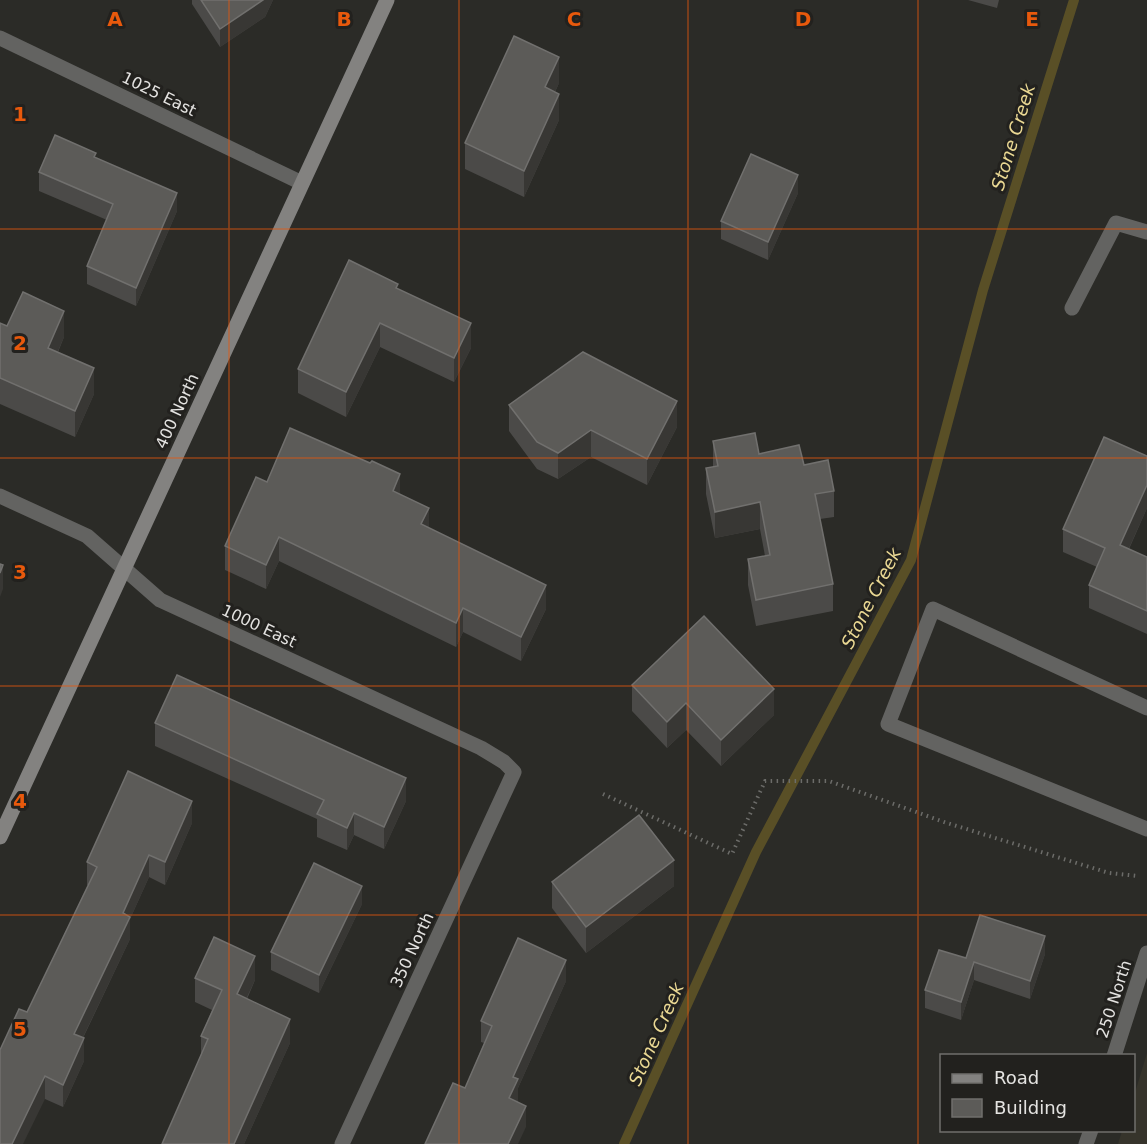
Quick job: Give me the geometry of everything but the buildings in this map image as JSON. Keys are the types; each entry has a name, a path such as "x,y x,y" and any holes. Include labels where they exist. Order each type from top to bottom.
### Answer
{"main road":[{"name":"400 North","path":"0,837 387,0"}],"street":[{"name":"1025 East","path":"0,38 302,183"},
{"path":"1072,308 1116,223 1147,232"},
{"name":"1000 East","path":"0,496 87,537 160,600 481,748 504,762 514,772"},
{"path":"1147,708 933,609 888,724 1147,829"},
{"name":"350 North","path":"342,1144 514,772"},
{"name":"250 North","path":"1115,1054 1147,953"}],"path":[{"path":"603,794 732,854 765,782 829,781 947,823 1109,873 1138,876"}],"shaded area":[{"path":"1147,1053 1147,1144 1118,1144 1122,1132 1135,1132 1135,1093"}],"waterway":[{"name":"Stone Creek","path":"624,1144 756,852 911,560 983,290 1074,0"}]}
